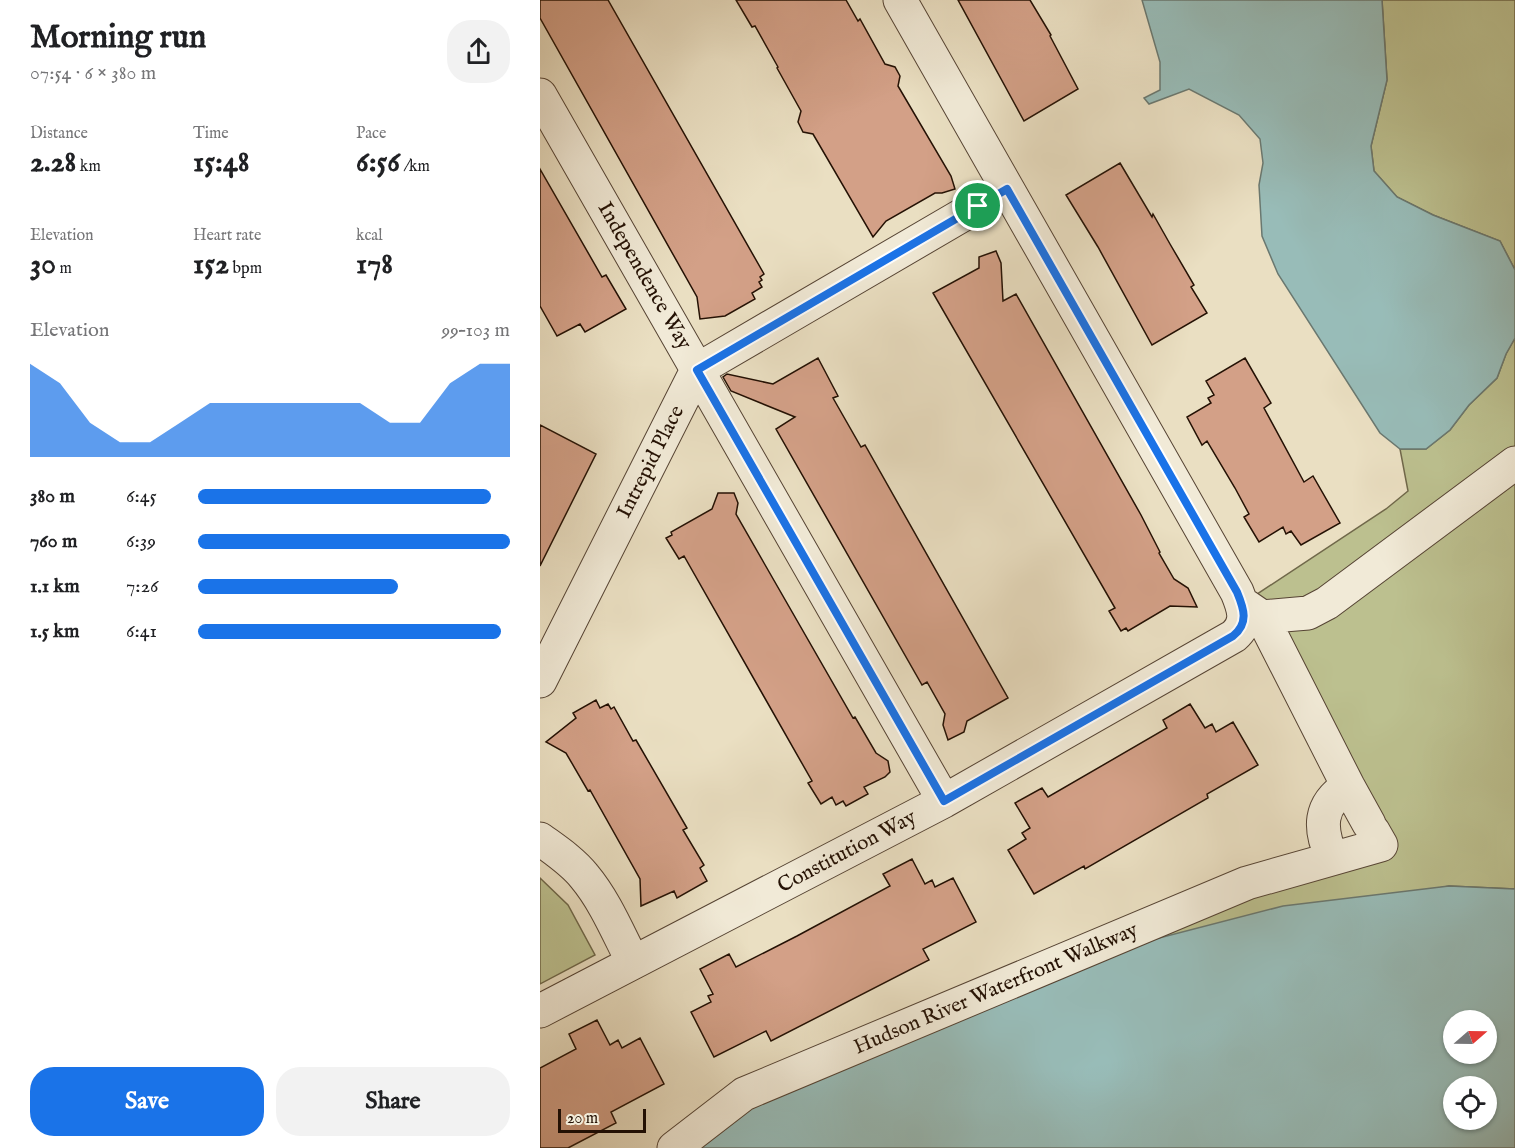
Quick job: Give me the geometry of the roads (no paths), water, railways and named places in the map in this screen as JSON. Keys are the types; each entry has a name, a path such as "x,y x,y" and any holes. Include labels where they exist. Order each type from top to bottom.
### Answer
{"street":[{"path":"900,0 1237,592 1252,610 1308,613 1327,603 1515,463"},
{"name":"Independence Way","path":"540,95 944,801"},
{"path":"697,370 1007,189"},
{"name":"Intrepid Place","path":"540,681 697,370"},
{"name":"Hudson River Waterfront Walkway","path":"674,1148 744,1095 1247,883 1381,845 1252,610"},
{"name":"Constitution Way","path":"540,1011 944,801 1233,636 1243,624 1245,611 1252,610"},
{"path":"1332,858 1325,842 1324,813 1327,804 1335,795 1348,786"},
{"path":"540,839 583,874 604,907 633,962"}],"water":[{"path":"1142,0 1382,0 1387,80 1371,146 1374,171 1397,197 1433,215 1500,241 1515,270 1515,338 1497,378 1469,405 1450,430 1426,449 1400,449 1380,433 1278,274 1262,236 1259,185 1263,163 1260,139 1239,115 1189,89 1149,104 1144,98 1160,90 1160,62"},
{"path":"1449,886 1515,889 1515,1148 687,1148 749,1102 1109,951 1283,906"}]}
